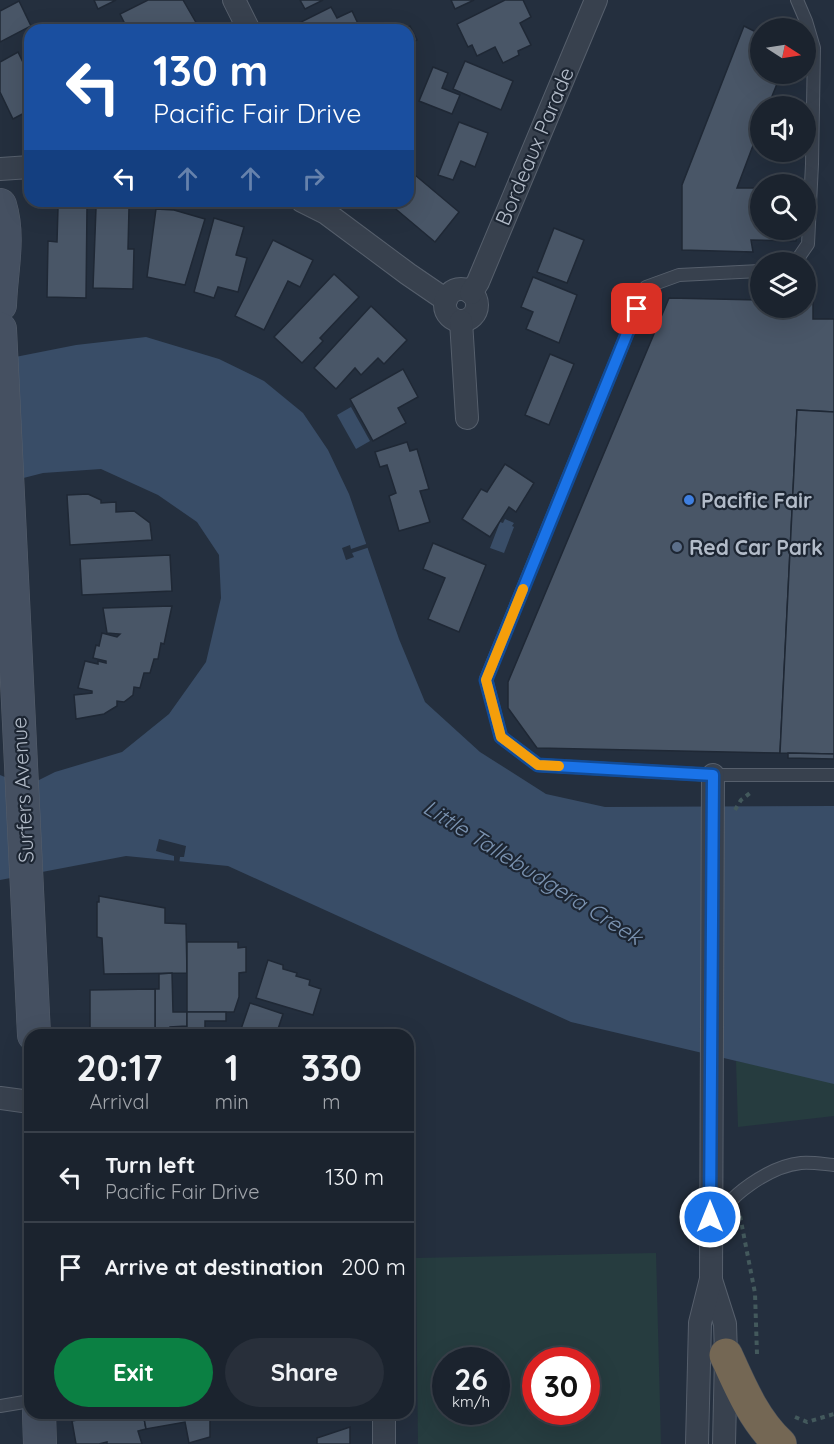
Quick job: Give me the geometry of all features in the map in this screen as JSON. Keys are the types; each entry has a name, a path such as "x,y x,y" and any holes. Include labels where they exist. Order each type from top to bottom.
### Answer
{"highway":[{"path":"741,1355 751,1407 772,1437 784,1429"}],"street":[{"path":"234,0 246,24"},
{"name":"Bordeaux Parade","path":"471,293 478,282 594,0"},
{"path":"0,169 24,167"},
{"path":"0,206 6,238 0,304"},
{"path":"324,207 408,274 446,300"},
{"path":"464,289 476,299 477,306 474,314 461,321 448,314 445,307 446,300 450,293 464,289"},
{"path":"461,321 467,418"},
{"name":"Surfers Avenue","path":"0,329 7,487 6,620 20,751 34,1029"},
{"path":"713,775 711,1279 724,1324 741,1355 724,1444"},
{"path":"0,1098 24,1101"},
{"path":"697,1444 700,1323 711,1279"},
{"path":"39,1419 40,1444"},
{"path":"384,1419 384,1444"}],"lane":[{"path":"797,0 814,48 808,244 802,252"},
{"path":"750,271 679,275 646,288 486,680 501,737 538,765 713,775 834,776"},
{"path":"710,1239 725,1207 770,1172 802,1163 834,1165"},
{"path":"0,1406 24,1402"}],"path":[{"path":"740,1216 755,1293 741,1355"},
{"path":"784,1429 834,1414"}],"green space":[{"path":"736,1061 834,1080 834,1116 738,1127"},
{"path":"656,1253 661,1444 418,1444 416,1258"}],"water":[{"name":"Little Tallebudgera Creek","path":"146,337 219,359 264,381 303,413 328,450 349,494 399,639 425,702 480,752 546,794 605,807 834,806 834,1084 571,1022 228,866 126,856 0,880 0,775 27,786 55,772 122,752 169,714 206,662 221,598 219,555 197,522 158,495 101,469 43,473 0,484 0,360 76,345"},
{"path":"351,407 370,441 356,449 337,415"},
{"path":"505,519 514,523 512,526 514,527 504,553 490,548 500,522 503,523"}],"pier":[{"path":"369,543 370,547 352,553 354,557 346,560 342,548 350,545 351,549"},
{"path":"159,839 186,846 184,857 180,857 179,864 174,864 174,856 156,851"}],"building":[{"path":"94,0 116,0 98,9"},
{"path":"148,0 183,0 197,24 125,24 120,14"},
{"path":"300,0 323,0 305,9"},
{"path":"451,0 474,0 455,9"},
{"path":"505,0 523,0 531,17 520,23 531,45 518,51 519,55 503,63 495,47 477,56 472,45 468,47 457,24"},
{"path":"19,1 30,24 24,24 24,30 0,42 0,11"},
{"path":"331,7 337,18 352,11 358,24 300,24"},
{"path":"744,26 750,29 750,84 777,84 772,96 750,96 750,154 737,188 750,188 750,240 753,252 682,250 682,185"},
{"path":"18,52 24,64 24,113 13,119 0,92 0,62"},
{"path":"465,61 513,81 501,110 453,89"},
{"path":"433,67 448,73 442,88 460,95 452,114 419,101"},
{"path":"459,122 488,133 475,167 461,161 453,180 438,175"},
{"path":"414,176 459,212 435,242 393,207 414,207"},
{"path":"58,208 87,208 86,298 47,297 48,241 57,242"},
{"path":"96,208 129,208 128,249 134,249 133,289 93,288"},
{"path":"156,209 174,210 205,219 185,285 147,277"},
{"path":"214,218 244,227 236,255 247,258 238,292 218,287 214,298 194,292"},
{"path":"554,228 584,240 567,283 537,272"},
{"path":"273,240 313,260 300,287 288,281 264,330 235,316"},
{"path":"751,240 796,240 796,241"},
{"path":"334,274 359,297 320,338 323,341 302,363 274,337"},
{"path":"533,277 577,295 559,343 526,329 533,312 521,307"},
{"name":"Red Car Park","path":"669,298 750,300 750,318 834,319 834,412 797,410 780,753 537,748 508,708 508,682"},
{"path":"371,306 407,340 384,364 378,358 361,375 355,368 336,389 314,368"},
{"path":"550,354 574,364 549,425 525,415"},
{"path":"403,369 418,397 398,408 406,423 373,441 350,399"},
{"path":"797,410 834,412 834,754 780,753"},
{"path":"407,442 410,451 417,449 429,489 420,491 430,522 399,531 389,496 396,493 387,465 380,467 375,452"},
{"path":"505,464 534,483 516,512 509,507 490,537 462,519 481,489 487,492"},
{"path":"88,494 101,500 101,503 116,502 116,512 134,511 150,523 152,540 70,545 67,495"},
{"path":"433,543 486,565 459,632 428,619 445,578 423,569"},
{"path":"170,555 172,591 82,595 80,559"},
{"path":"172,606 164,644 161,643 158,659 154,659 150,673 144,673 140,688 134,687 133,695 124,702 117,701 117,706 104,714 76,719 74,695 92,693 92,691 78,688 85,661 106,663 106,661 93,658 96,645 99,646 102,633 117,637 120,634 107,633 103,608"},
{"path":"788,753 834,754 834,759 788,758"},
{"path":"99,896 165,908 165,923 186,924 187,973 104,974 102,938 97,937"},
{"path":"187,942 238,942 238,948 246,947 246,972 239,973 239,997 234,1012 187,1012"},
{"path":"268,960 283,965 283,969 297,973 296,976 310,980 309,985 321,989 313,1015 256,998"},
{"path":"172,973 173,1012 187,1012 187,1026 155,1029 155,989 159,989 159,974"},
{"path":"155,989 155,1029 90,1029 90,990"},
{"path":"250,1003 283,1014 278,1029 241,1029"},
{"path":"187,1012 226,1012 226,1021 205,1021 205,1029 187,1029"},
{"path":"144,1419 146,1429 138,1431 142,1444 107,1444 107,1442 76,1444 72,1421"},
{"path":"144,1419 210,1419 210,1437 189,1443 185,1422 146,1429"},
{"path":"350,1427 350,1444 317,1444 317,1438"}],"slow traffic":[{"path":"523,589 486,680 501,737 538,765 559,766"}],"place":[{"name":"Pacific Fair","path":"689,500"},
{"name":"Red Car Park","path":"677,547"}],"route":[{"path":"637,309 486,680 501,737 538,765 713,775 710,1217"}]}
